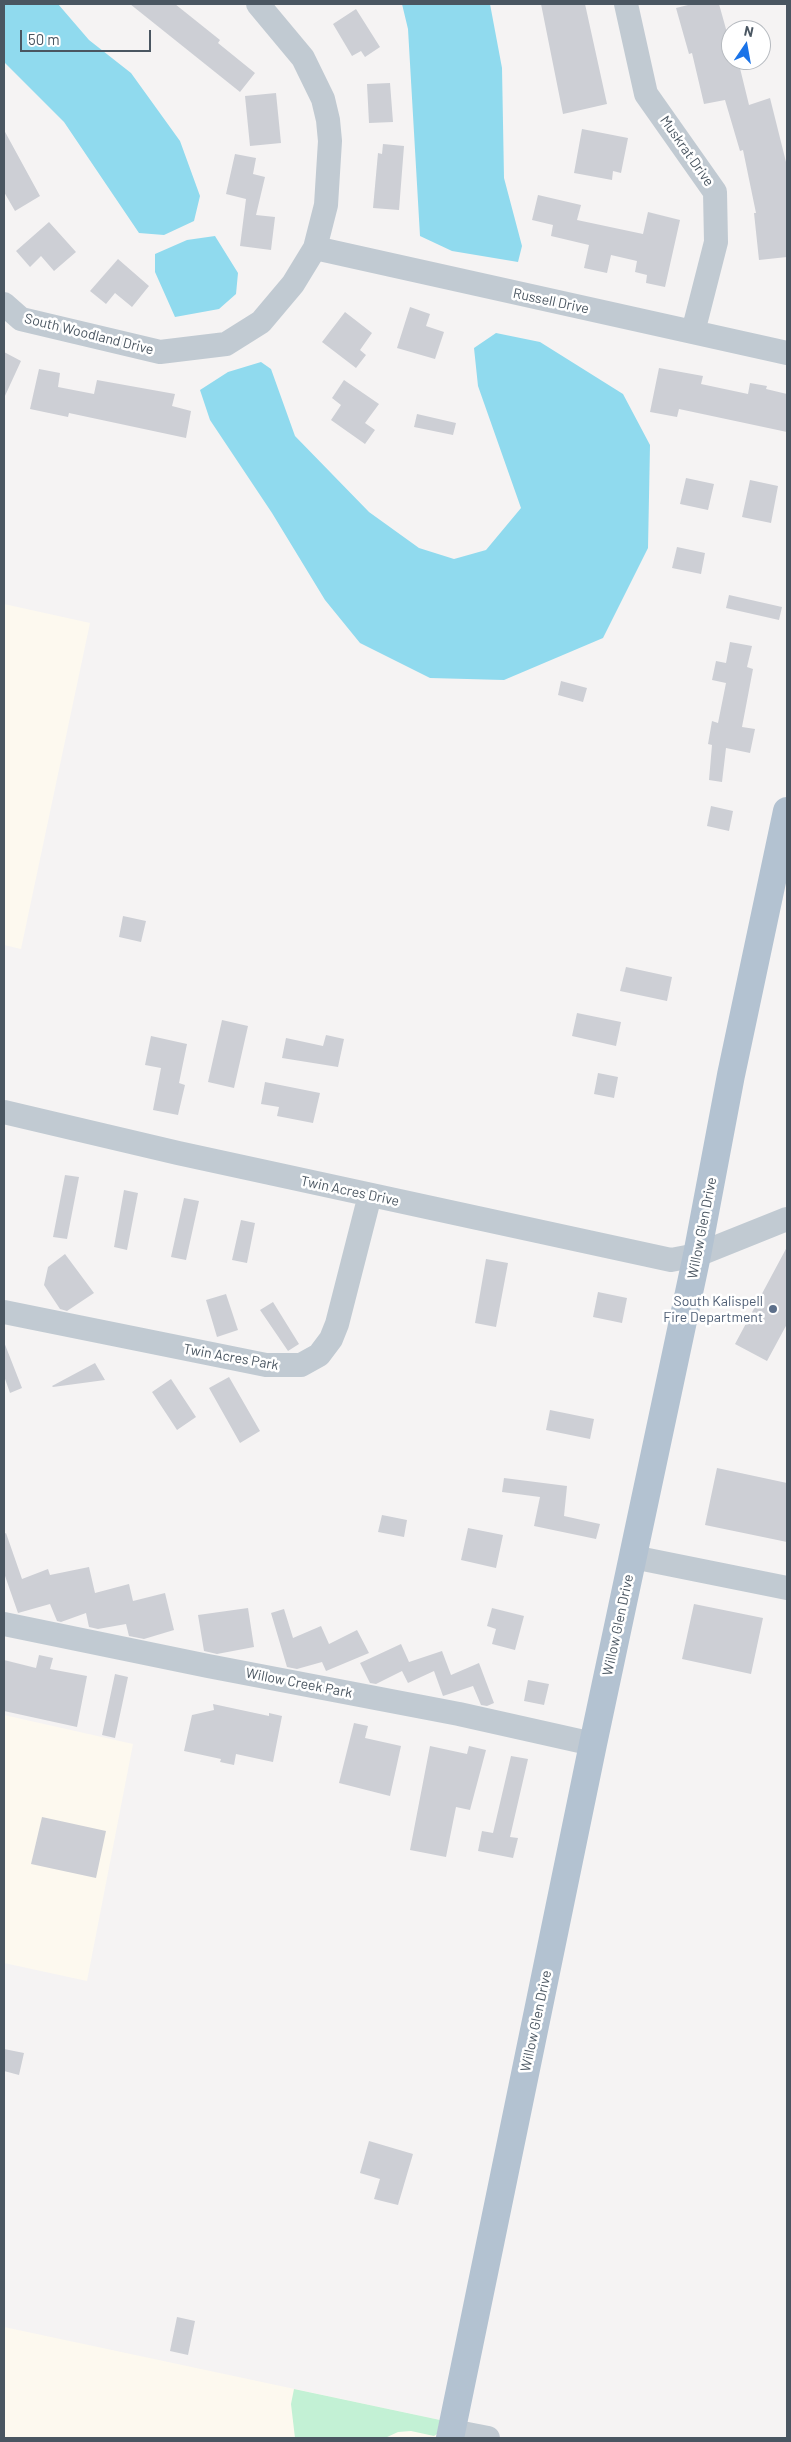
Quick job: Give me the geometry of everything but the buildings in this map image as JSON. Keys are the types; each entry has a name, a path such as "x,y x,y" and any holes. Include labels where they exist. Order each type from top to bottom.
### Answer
{"main road":[{"name":"Willow Glen Drive","path":"451,2435 593,1744 697,1255 731,1075 787,811"}],"street":[{"name":"South Woodland Drive","path":"4,304 21,319 160,352 226,344 262,322 293,284 315,248 326,205 330,141 325,106 314,78 303,58 258,4"},
{"name":"Muskrat Drive","path":"626,4 646,94 715,192 716,242 693,332"},
{"name":"Russell Drive","path":"315,248 787,353"},
{"name":"Twin Acres Drive","path":"4,1112 370,1195 650,1257 671,1260 697,1255 787,1219"},
{"name":"Twin Acres Park","path":"4,1312 266,1365 301,1365 319,1355 334,1332 370,1195"},
{"path":"633,1557 787,1588"},
{"name":"Willow Creek Park","path":"4,1624 208,1666 460,1714 593,1744"},
{"path":"451,2435 488,2438"}],"shaded area":[{"path":"4,604 90,623 21,949 4,945"},
{"path":"4,1715 133,1744 87,1981 4,1963"},
{"path":"4,2327 440,2420 436,2438 4,2438"}],"green space":[{"path":"294,2389 440,2420 437,2434 434,2436 411,2431 398,2432 385,2438 295,2438 291,2404"}],"water":[{"path":"4,4 58,4 89,40 131,73 180,141 200,196 194,221 164,235 139,233 64,122 4,62"},
{"path":"402,4 490,4 502,68 504,178 522,246 518,262 452,251 420,236 408,29"},
{"path":"215,236 238,273 236,294 219,309 175,317 155,272 155,254 187,240"},
{"path":"496,333 540,342 623,394 650,445 648,548 603,638 504,680 430,678 360,643 325,600 272,513 210,420 200,390 228,372 261,362 271,369 295,436 369,512 419,548 454,559 486,550 521,508 478,386 474,348"}],"place":[{"name":"South Kalispell Fire Department","path":"773,1309"}]}
